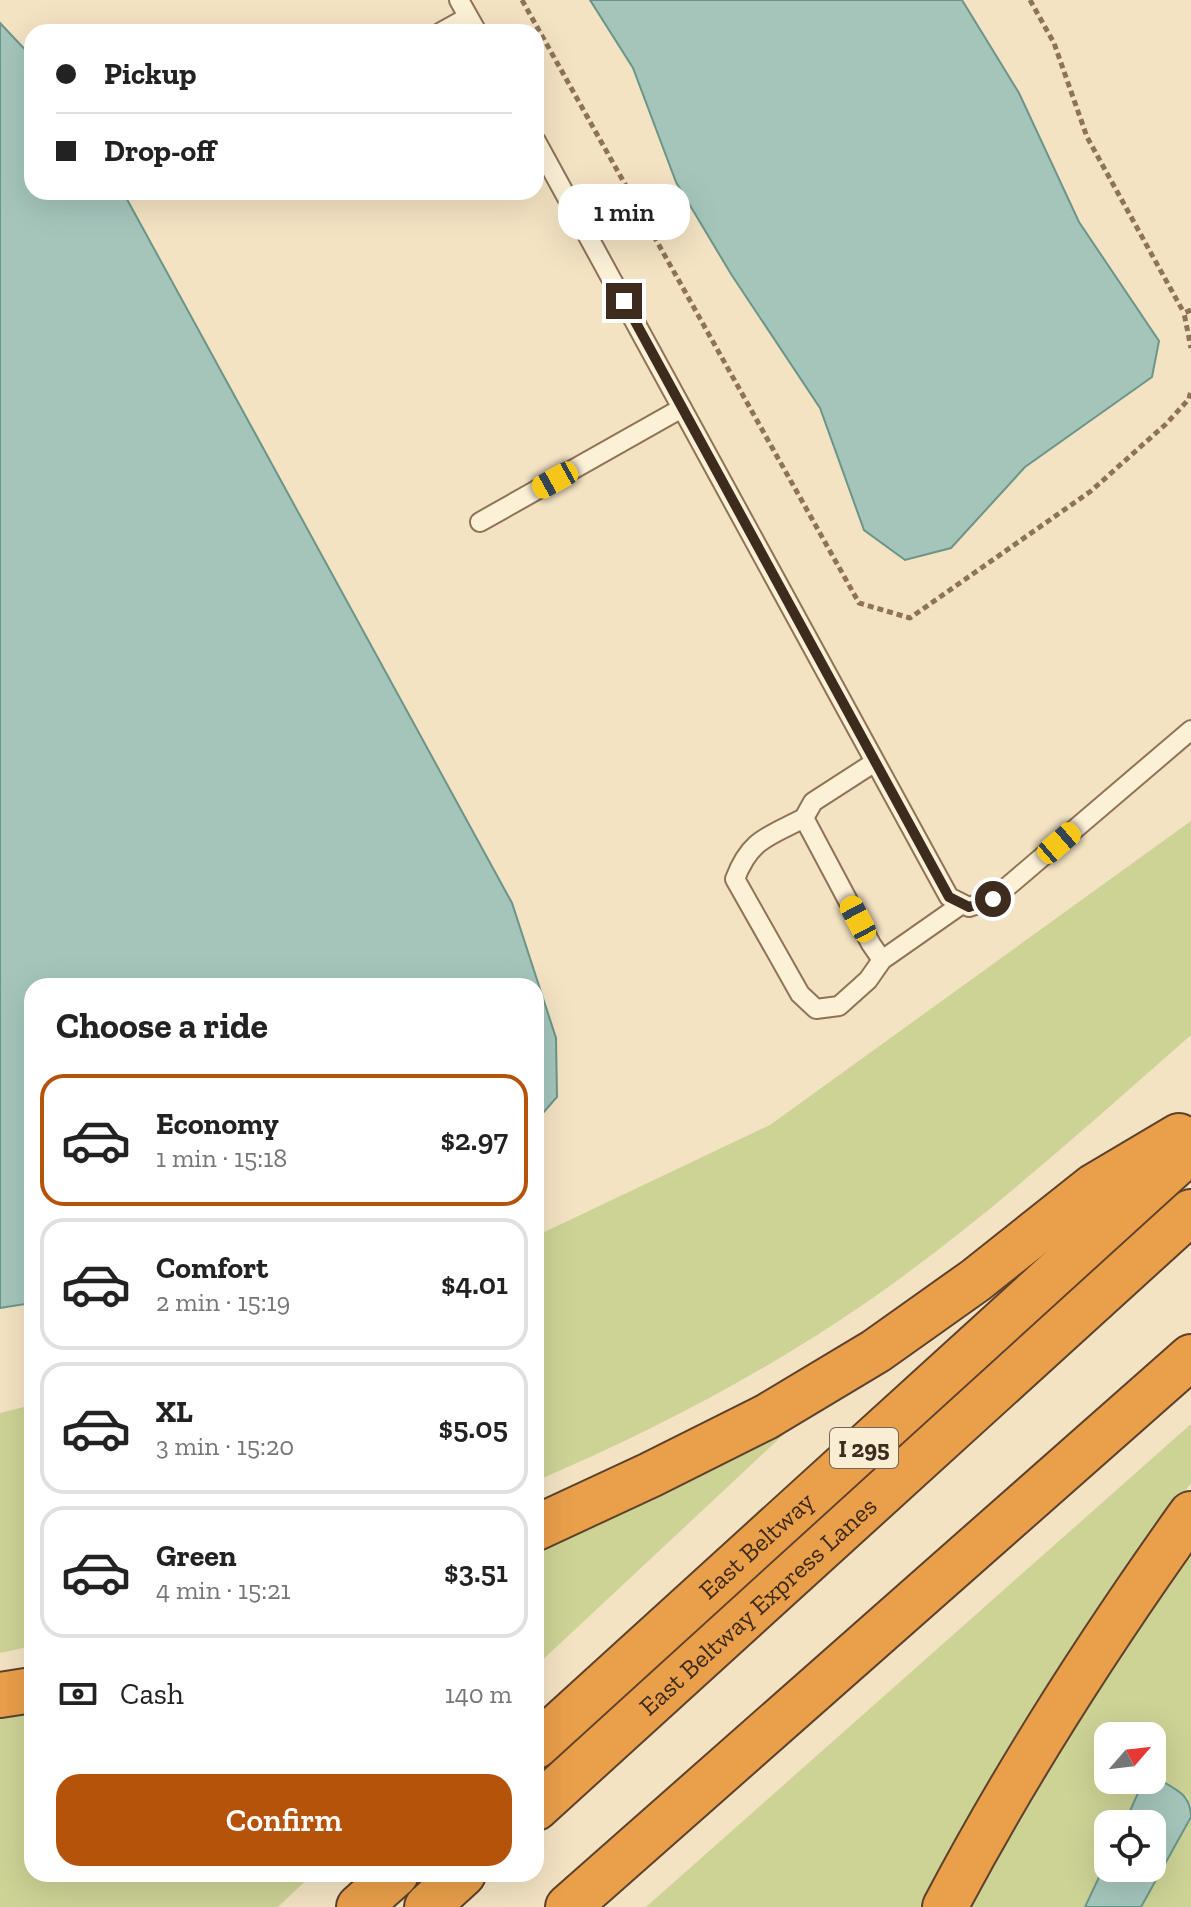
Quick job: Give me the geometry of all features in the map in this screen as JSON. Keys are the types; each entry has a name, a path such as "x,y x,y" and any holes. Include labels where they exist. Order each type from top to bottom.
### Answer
{"highway":[{"path":"544,1524 766,1417 876,1351 976,1280 1093,1187 1191,1128"},
{"name":"East Beltway","path":"544,1739 1191,1150"},
{"name":"East Beltway Express Lanes","path":"544,1801 1191,1212"},
{"path":"568,1907 1191,1357"},
{"path":"945,1907 1002,1805 1089,1662 1130,1598 1191,1514"},
{"path":"0,1695 24,1691"},
{"path":"359,1907 387,1882"},
{"path":"427,1907 454,1882"}],"lane":[{"path":"459,0 472,24"},
{"path":"544,156 949,897 969,907 993,899 1191,730"},
{"path":"480,522 682,408"},
{"path":"875,762 813,802 804,818 756,844 743,857 735,879 800,994 816,1009 839,1006 868,980 882,960 962,904"},
{"path":"804,818 882,960"}],"path":[{"path":"522,0 535,24"},
{"path":"1030,0 1054,43 1087,137 1188,312 1191,348"},
{"path":"544,39 859,603 910,618 1091,491 1166,424 1189,399 1191,390"}],"green space":[{"path":"1191,821 1191,1035 992,1207 867,1302 788,1353 706,1400 544,1477 544,1232 770,1125"},
{"path":"24,1407 24,1648 0,1653 0,1413"},
{"path":"797,1422 544,1659 544,1548"},
{"path":"1191,1424 1191,1483 1133,1564 932,1907 646,1907"},
{"path":"1191,1542 1191,1805 1187,1797 1166,1785 1166,1722 1094,1722 1094,1794 1139,1794 1131,1810 1094,1810 1094,1882 1097,1882 1085,1907 959,1907"},
{"path":"24,1712 24,1882 305,1882 278,1907 0,1907 0,1716"},
{"path":"1191,1817 1191,1907 1142,1907 1155,1882 1166,1882 1166,1862"}],"water":[{"path":"590,0 962,0 1019,93 1079,222 1159,341 1152,377 1025,467 951,548 905,560 864,530 820,408 731,274 676,182 633,68"},
{"path":"0,23 24,48 24,200 127,200 512,903 536,978 24,978 24,1304 0,1308"},
{"path":"544,1001 556,1038 557,1097 544,1112"},
{"path":"1166,1784 1184,1796 1191,1817 1166,1862 1166,1810 1130,1810 1138,1794 1166,1794"},
{"path":"1097,1882 1155,1882 1141,1907 1085,1907"}],"route":[{"path":"624,301 949,897 969,907 993,899"}]}
